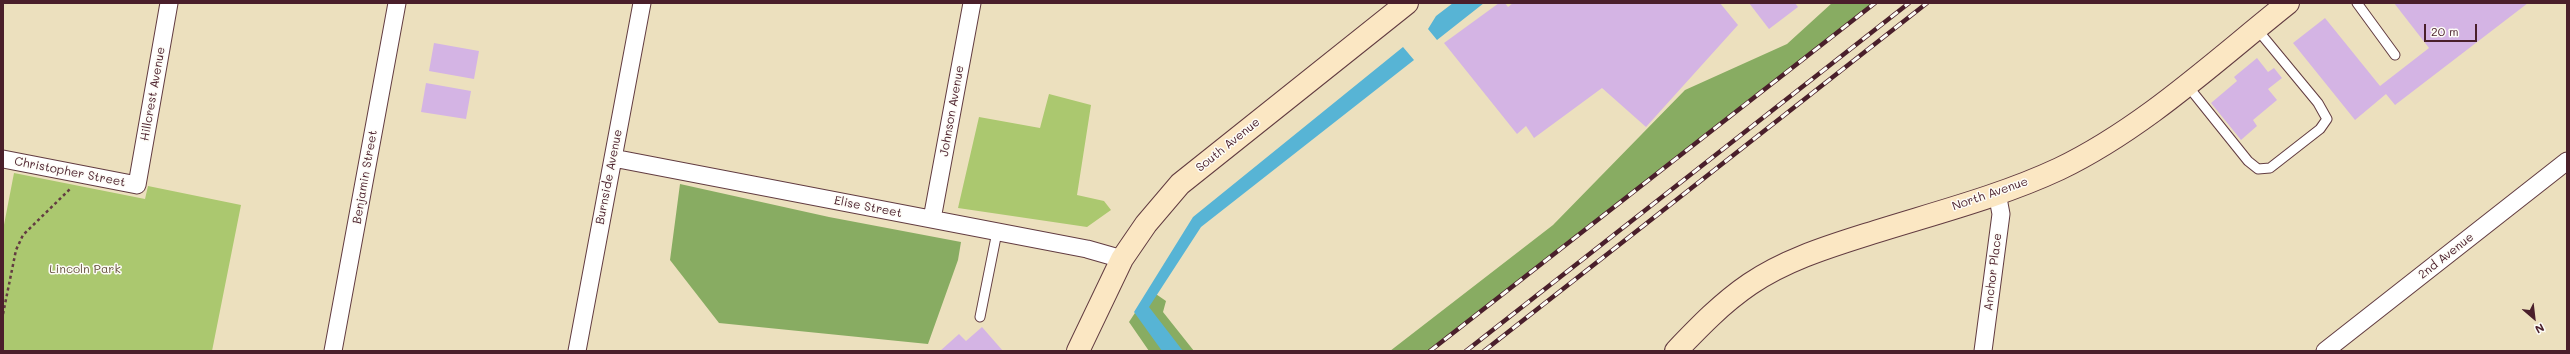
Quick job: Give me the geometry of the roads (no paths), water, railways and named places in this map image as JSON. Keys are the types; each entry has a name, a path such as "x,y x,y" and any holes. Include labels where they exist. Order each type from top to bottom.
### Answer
{"main road":[{"name":"South Avenue","path":"1081,350 1122,259 1146,224 1180,184 1407,3"},
{"name":"North Avenue","path":"1676,351 1713,313 1751,284 1786,264 1827,247 1997,193 2058,170 2102,147 2140,121 2288,3"}],"street":[{"name":"Hillcrest Avenue","path":"137,185 169,3"},
{"name":"Benjamin Street","path":"333,351 397,3"},
{"name":"Burnside Avenue","path":"577,351 642,3"},
{"name":"Johnson Avenue","path":"932,220 972,3"},
{"name":"Elise Street","path":"613,158 1087,249 1122,259"},
{"name":"Christopher Street","path":"3,159 137,185"},
{"name":"2nd Avenue","path":"2325,351 2567,160"},
{"name":"Anchor Place","path":"1983,351 2001,214 1997,193"}],"lane":[{"path":"2357,3 2395,55"},
{"path":"2187,84 2248,161 2258,169 2270,168 2320,129 2326,118 2318,103 2256,28"},
{"path":"980,317 997,232"}],"water":[{"path":"1453,3 1484,3 1437,40 1428,29 1436,16"},
{"path":"1403,47 1414,60 1201,227 1149,307 1183,351 1162,351 1134,312 1193,217"}],"railway":[{"path":"1430,351 1875,3"},
{"path":"1466,351 1909,3"},
{"path":"1484,351 1927,3"}],"park label":[{"name":"Lincoln Park","path":"85,269"}]}
